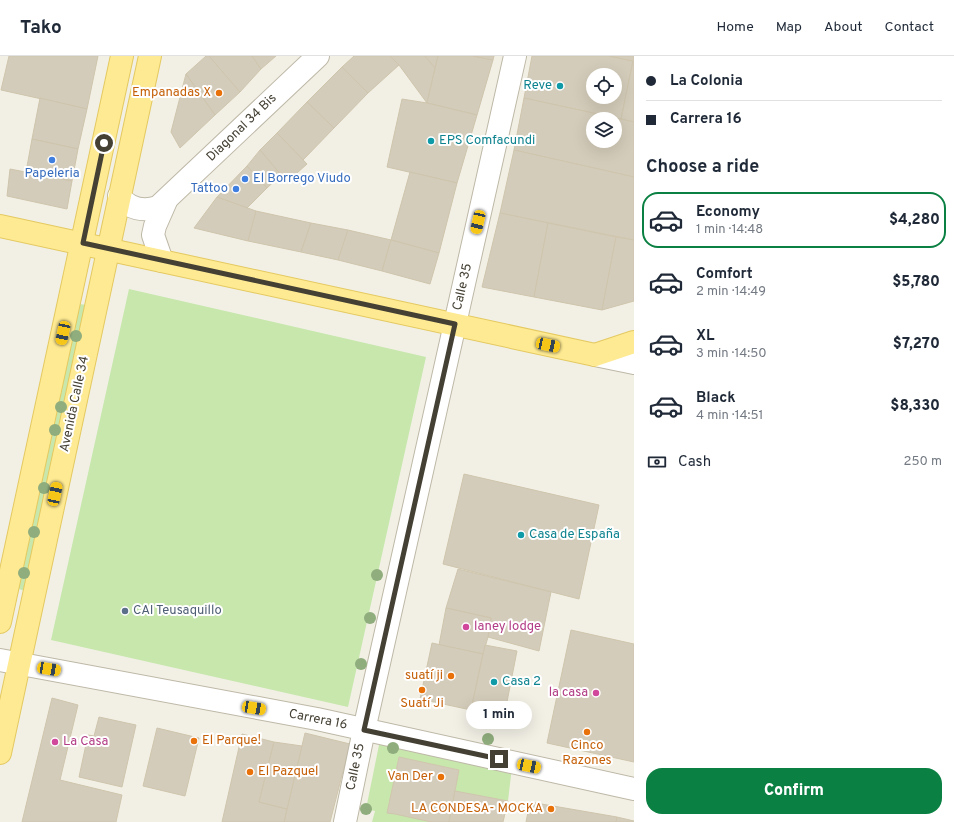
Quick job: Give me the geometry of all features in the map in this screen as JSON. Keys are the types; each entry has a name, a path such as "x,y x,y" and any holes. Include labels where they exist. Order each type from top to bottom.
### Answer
{"main road":[{"name":"Avenida Calle 34","path":"0,622 83,243 122,56"},
{"name":"Avenida Calle 34","path":"0,753 9,662 108,249 150,56"},
{"path":"0,226 595,355 634,342"}],"street":[{"name":"Diagonal 34 Bis","path":"119,196 128,205 138,209 151,209 158,207 318,56"},
{"name":"Calle 35","path":"345,822 364,730 515,56"},
{"name":"Diagonal 34 Bis","path":"162,261 154,234 155,226 166,201"},
{"path":"595,355 634,363"},
{"name":"Carrera 16","path":"9,662 317,719 634,789"}],"green space":[{"path":"129,289 426,357 348,707 51,640"},
{"path":"78,304 89,305 28,592 16,588"},
{"path":"380,740 512,767 508,801 455,791 459,770 399,757 388,810 436,822 372,822 375,811 366,809"}],"building":[{"path":"9,56 98,56 87,109 1,90"},
{"path":"206,56 209,56 240,92 215,115 186,74"},
{"path":"209,56 252,56 261,69 240,92"},
{"path":"252,56 276,56 261,69"},
{"path":"354,56 390,56 399,65 368,93 342,67"},
{"path":"390,56 425,56 435,68 427,103 399,65"},
{"path":"425,56 438,56 435,68"},
{"path":"438,56 473,56 493,60 477,115 427,103"},
{"path":"473,56 494,56 493,60"},
{"name":"Reve","path":"532,56 608,56 633,61 622,114 622,112 589,112 524,98"},
{"path":"609,56 634,56 634,122 622,119 633,61"},
{"path":"342,67 368,93 334,128 307,102"},
{"path":"186,74 215,115 180,148 171,132"},
{"path":"40,98 87,109 78,149 32,139"},
{"path":"524,98 588,112 586,112 586,148 622,148 622,119 634,122 634,177 514,150"},
{"name":"EPS Comfacundi","path":"402,99 427,103 477,115 457,183 387,167"},
{"path":"307,102 334,128 303,160 277,133"},
{"path":"277,133 307,164 287,182 260,150"},
{"name":"Papeleria","path":"32,139 78,149 72,181 26,172"},
{"path":"260,150 281,175 267,188 247,166"},
{"path":"514,150 634,177 634,240 500,213"},
{"path":"247,166 267,188 247,208 217,197"},
{"path":"10,169 72,181 67,209 7,196"},
{"path":"410,172 457,183 439,253 391,240"},
{"path":"217,197 256,211 248,241 194,228"},
{"path":"256,211 311,223 301,252 248,241"},
{"path":"500,213 548,223 534,297 482,287"},
{"path":"311,223 348,230 338,260 301,252"},
{"path":"548,223 616,237 602,310 534,297"},
{"path":"348,230 391,240 382,271 338,260"},
{"path":"616,237 634,240 634,301 602,310"},
{"path":"391,240 439,253 430,284 382,271"},
{"name":"Casa de España","path":"464,474 599,505 579,599 443,564"},
{"path":"458,569 551,592 539,651 488,637 491,618 446,608"},
{"name":"laney lodge","path":"446,608 491,618 483,654 439,645"},
{"name":"la casa","path":"571,630 634,644 634,762 547,743"},
{"name":"suatí ji","path":"432,643 483,654 471,710 420,699"},
{"name":"Casa 2","path":"485,645 517,651 504,717 471,710"},
{"name":"La Casa","path":"52,698 78,705 60,780 122,795 116,822 22,822"},
{"path":"99,717 136,725 122,787 79,777 88,735 94,736"},
{"path":"157,728 199,738 185,796 143,786"},
{"path":"305,733 350,744 330,822 284,822"},
{"name":"El Pazquel","path":"242,734 274,742 259,802 287,809 284,822 222,822"},
{"path":"274,742 302,746 287,809 259,802"},
{"path":"399,757 459,770 449,822 431,822 387,813"},
{"path":"455,791 508,801 503,822 449,822"},
{"name":"LA CONDESA- MOCKA","path":"530,802 617,817 616,822 526,822"},
{"path":"617,817 634,821 634,822 616,822"}],"place":[{"name":"Reve","path":"560,86"},
{"name":"Empanadas X","path":"219,93"},
{"name":"EPS Comfacundi","path":"431,141"},
{"name":"Papeleria","path":"52,160"},
{"name":"El Borrego Viudo","path":"245,179"},
{"name":"Tattoo","path":"236,189"},
{"name":"Casa de España","path":"521,535"},
{"name":"CAI Teusaquillo","path":"125,611"},
{"name":"laney lodge","path":"466,627"},
{"name":"suatí ji","path":"451,676"},
{"name":"Casa 2","path":"494,682"},
{"name":"Suatí Ji","path":"422,690"},
{"name":"la casa","path":"596,693"},
{"name":"Cinco Razones","path":"587,732"},
{"name":"El Parque!","path":"194,741"},
{"name":"La Casa","path":"55,742"},
{"name":"El Pazquel","path":"250,772"},
{"name":"Van Der","path":"441,777"},
{"name":"LA CONDESA- MOCKA","path":"551,809"}],"route":[{"path":"104,143 83,243 455,324 364,730 499,759"}]}
